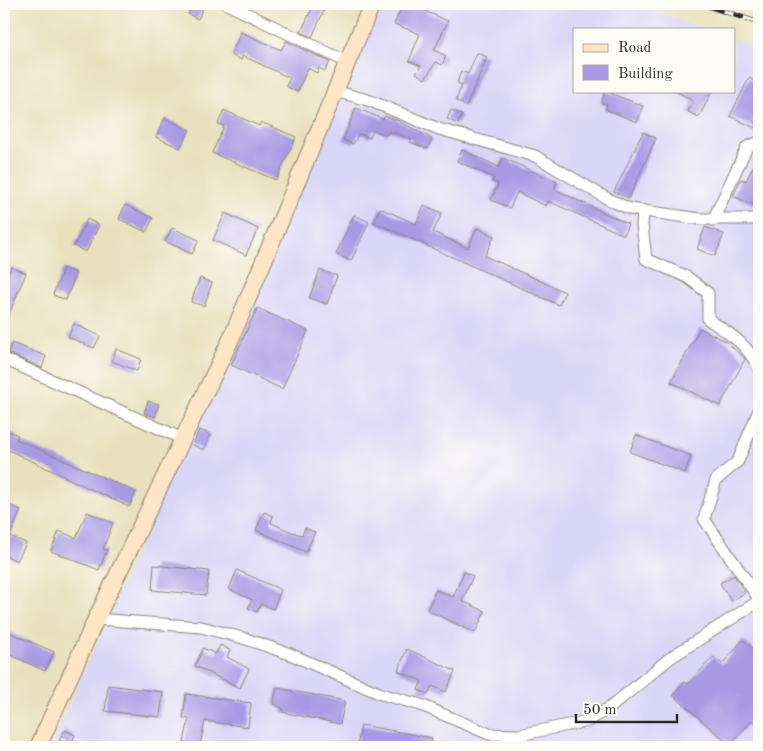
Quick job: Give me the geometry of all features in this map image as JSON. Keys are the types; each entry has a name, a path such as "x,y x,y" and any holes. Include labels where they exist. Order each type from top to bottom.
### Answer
{"street":[{"path":"227,4 347,62"},
{"path":"38,747 96,619 230,342 372,4"},
{"path":"334,91 368,100 439,129 535,156 630,210 714,220 759,219"},
{"path":"714,220 747,147 753,142 759,142"},
{"path":"643,211 642,225 646,259 687,277 708,293 708,318 742,342 755,358 759,369"},
{"path":"4,359 183,439"},
{"path":"96,619 201,627 243,638 290,654 381,694 421,705 493,741 588,721 612,706 670,658 759,600 704,519 716,480 738,461 759,410"}],"shaded area":[{"path":"376,4 633,4 702,28 573,28 573,92 736,92 736,40 759,49 759,747 51,747"}],"building":[{"path":"192,4 205,4 198,19 188,14"},
{"path":"314,4 327,4 312,37 301,32"},
{"path":"403,4 408,4 448,21 434,50 446,56 442,65 436,62 425,79 416,73 421,66 409,61 420,34 394,24"},
{"path":"241,32 281,50 286,41 330,62 325,71 319,68 317,73 308,68 297,92 286,86 290,78 243,56 241,60 231,55"},
{"path":"477,53 487,57 466,107 456,100 462,85 457,83 461,71 468,74"},
{"path":"749,78 759,83 759,119 755,128 730,116"},
{"path":"605,92 608,92 643,106 637,122 605,109 607,105 601,103"},
{"path":"677,92 712,92 699,117 688,112 693,101"},
{"path":"356,108 383,119 385,116 399,121 432,139 427,149 410,142 412,139 389,131 387,135 373,130 370,138 359,134 353,144 343,140"},
{"path":"224,110 259,126 261,122 296,137 276,180 212,153 224,126 218,124"},
{"path":"451,110 462,115 458,124 447,119"},
{"path":"165,118 190,130 180,148 156,137"},
{"path":"643,132 656,138 629,198 614,192"},
{"path":"462,150 499,167 503,158 557,182 554,189 628,224 624,235 548,201 546,206 517,192 510,208 491,200 498,184 492,181 494,178 457,161"},
{"path":"759,154 759,207 733,196 741,179 746,181"},
{"path":"125,205 153,218 146,232 119,219"},
{"path":"424,205 442,213 433,232 468,248 477,228 494,236 485,256 565,292 559,305 374,222 380,208 416,224"},
{"path":"225,213 258,229 246,255 213,240"},
{"path":"354,215 369,222 351,261 336,254"},
{"path":"87,219 99,225 86,252 74,246"},
{"path":"705,227 724,234 715,256 697,249"},
{"path":"172,228 199,240 192,254 165,241"},
{"path":"11,267 26,273 4,326 4,285"},
{"path":"63,268 76,273 66,300 53,295"},
{"path":"320,270 337,276 327,304 309,298"},
{"path":"200,278 212,283 204,306 191,302"},
{"path":"257,308 308,331 282,389 231,365"},
{"path":"74,324 100,336 94,348 68,337"},
{"path":"700,328 727,342 745,359 720,406 671,382"},
{"path":"12,343 46,356 42,368 8,353"},
{"path":"116,349 141,359 137,371 112,361"},
{"path":"148,401 159,404 155,417 144,413"},
{"path":"4,429 18,435 16,439 136,492 129,507 4,448"},
{"path":"199,430 210,434 204,450 193,445"},
{"path":"636,435 691,456 685,473 630,452"},
{"path":"4,503 21,510 10,536 26,543 17,561 4,555"},
{"path":"87,512 113,523 103,549 107,550 99,570 51,551 59,531 76,538"},
{"path":"264,512 273,516 271,523 292,532 302,535 305,528 315,532 306,552 256,530"},
{"path":"154,565 209,571 206,595 152,590"},
{"path":"237,570 281,590 273,609 261,604 257,612 248,608 252,600 229,589"},
{"path":"464,572 473,576 462,601 485,611 475,633 427,610 436,590 453,597"},
{"path":"734,575 745,593 731,601 720,583"},
{"path":"4,630 54,652 45,671 4,652"},
{"path":"743,640 759,654 759,726 752,720 730,745 673,695 685,682 688,684 713,657 722,664"},
{"path":"220,645 230,650 227,657 249,669 240,688 195,666 203,648 216,654"},
{"path":"407,649 455,671 446,692 432,686 428,694 418,690 422,681 398,671"},
{"path":"108,685 163,692 160,717 105,711"},
{"path":"277,688 345,701 340,724 282,712 283,709 273,704"},
{"path":"186,694 251,703 248,727 205,721 200,745 184,742 189,719 183,718"},
{"path":"361,725 432,738 430,747 357,747"},
{"path":"65,730 75,735 70,746 59,740"}],"railway":[{"path":"702,4 759,23"}]}
